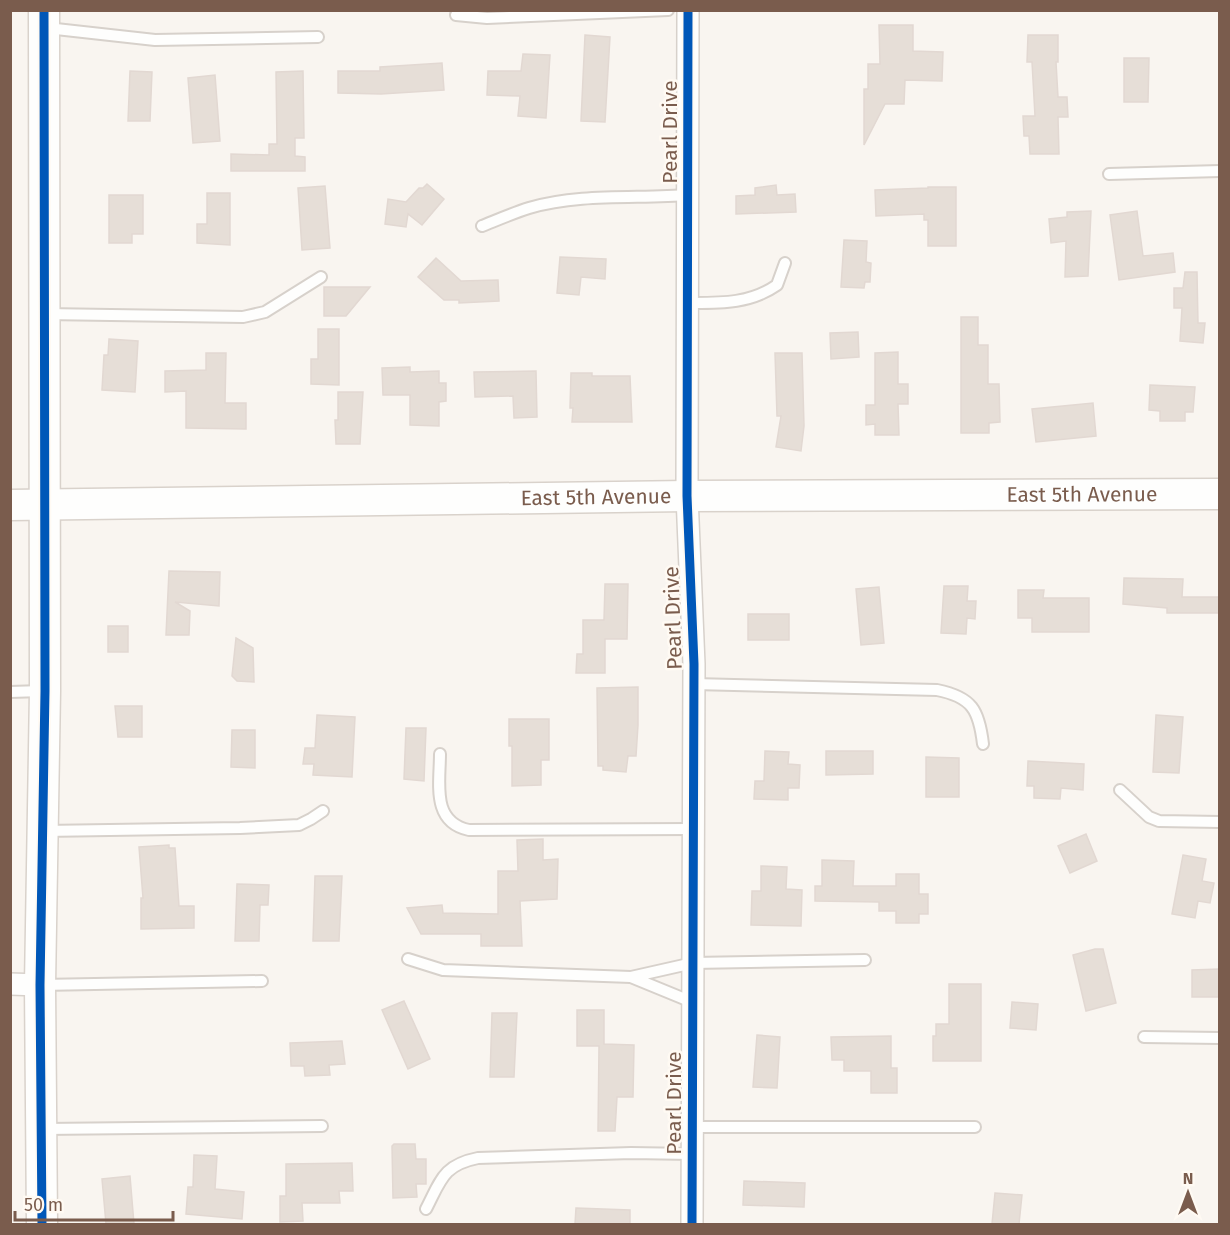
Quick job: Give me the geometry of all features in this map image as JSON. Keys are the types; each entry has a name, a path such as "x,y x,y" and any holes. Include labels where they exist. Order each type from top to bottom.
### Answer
{"street":[{"name":"Pearl Drive","path":"688,10 687,496 694,684 692,1224"},
{"path":"42,1224 40,985 45,691 44,19"},
{"name":"East 5th Avenue","path":"10,505 687,496 1220,494"},
{"path":"10,984 40,985"}],"lane":[{"path":"456,15 487,18 668,10"},
{"path":"44,19 155,40 318,37"},
{"path":"1109,174 1220,171"},
{"path":"482,226 529,208 549,204 595,198 689,195"},
{"path":"688,303 735,302 760,296 777,285 785,262"},
{"path":"45,314 243,317 265,312 321,277"},
{"path":"694,684 938,690 956,694 972,705 981,722 984,744"},
{"path":"10,692 45,691"},
{"path":"440,754 440,803 447,817 460,828 469,830 693,829"},
{"path":"1120,790 1149,817 1159,821 1220,822"},
{"path":"44,831 299,825 323,811"},
{"path":"408,959 443,970 631,977 693,963 865,960"},
{"path":"631,977 692,1002"},
{"path":"40,985 262,981"},
{"path":"1144,1036 1220,1038"},
{"path":"41,1129 322,1126"},
{"path":"692,1127 975,1127"},
{"path":"426,1209 442,1178 450,1168 467,1160 631,1153 692,1154"}],"building":[{"path":"879,25 913,25 913,51 943,52 942,81 905,80 904,104 885,104 864,145 864,89 868,89 868,64 880,64"},
{"path":"585,35 610,37 605,122 581,121"},
{"path":"1028,35 1058,35 1058,62 1056,62 1058,97 1067,97 1068,117 1058,117 1059,154 1030,154 1029,136 1024,136 1023,116 1035,116 1032,62 1027,62"},
{"path":"523,54 550,55 546,118 518,116 520,96 487,95 488,71 521,71"},
{"path":"1124,58 1149,58 1148,102 1124,102"},
{"path":"442,63 444,90 381,94 338,93 338,71 380,71 380,67"},
{"path":"130,71 152,72 150,121 128,121"},
{"path":"303,71 304,138 295,138 295,156 305,157 305,171 231,171 231,154 269,155 269,144 277,144 276,72"},
{"path":"215,75 220,141 193,143 188,78"},
{"path":"427,184 444,199 422,225 408,214 406,227 385,224 388,199 406,202 419,188"},
{"path":"776,185 777,195 795,194 796,212 736,214 736,196 755,195 755,188"},
{"path":"325,186 330,248 302,250 298,188"},
{"path":"956,187 956,246 928,246 928,220 924,220 924,214 876,216 875,190"},
{"path":"207,193 230,193 230,245 197,243 197,224 207,224"},
{"path":"109,195 143,195 143,234 132,234 132,243 109,243"},
{"path":"1091,211 1088,276 1065,277 1066,241 1051,243 1049,219 1067,217 1067,212"},
{"path":"1137,211 1143,256 1173,253 1175,272 1119,280 1110,215"},
{"path":"844,240 867,241 866,262 871,263 870,282 865,282 864,288 841,287"},
{"path":"560,257 606,259 605,279 581,277 579,295 557,293"},
{"path":"436,258 461,281 498,280 499,301 459,303 459,300 444,300 418,277"},
{"path":"1185,272 1197,272 1198,323 1205,323 1203,343 1180,341 1182,308 1174,308 1174,288 1183,288"},
{"path":"324,287 370,287 346,316 324,316"},
{"path":"961,317 978,317 978,345 988,345 988,384 999,384 1000,422 989,423 989,433 961,433"},
{"path":"318,329 339,329 339,385 311,384 311,359 318,359"},
{"path":"858,332 859,357 831,359 830,333"},
{"path":"109,339 138,341 135,392 102,390 104,355 108,355"},
{"path":"898,352 898,384 908,384 908,404 898,404 899,435 875,435 875,424 866,425 866,405 875,405 875,353"},
{"path":"206,353 226,353 225,403 246,403 246,429 186,428 186,391 165,392 165,371 206,370"},
{"path":"775,353 802,353 804,426 801,451 776,447 781,416 777,416"},
{"path":"410,367 410,372 439,371 439,383 446,383 446,401 439,402 439,426 410,425 410,395 383,395 382,368"},
{"path":"536,371 537,417 514,418 513,396 475,397 474,372"},
{"path":"571,373 592,373 592,376 630,376 632,422 572,422"},
{"path":"1150,385 1195,387 1193,412 1185,412 1185,421 1160,421 1160,411 1149,410"},
{"path":"338,392 363,392 360,444 336,444 335,420 338,420"},
{"path":"1093,403 1096,436 1036,442 1032,409"},
{"path":"169,571 220,572 219,606 175,602 190,611 189,635 166,635"},
{"path":"1124,578 1183,579 1182,597 1220,597 1220,613 1167,613 1167,608 1123,604"},
{"path":"605,584 628,584 627,639 605,639 605,673 576,673 577,654 583,654 583,620 604,620"},
{"path":"944,586 968,586 967,601 976,601 975,619 967,618 966,634 941,633"},
{"path":"879,587 884,643 861,645 856,589"},
{"path":"1018,590 1044,590 1043,598 1089,598 1089,632 1032,632 1032,618 1018,618"},
{"path":"748,614 789,614 789,640 748,640"},
{"path":"108,626 128,626 128,652 108,652"},
{"path":"236,638 253,648 254,682 237,681 232,676"},
{"path":"638,687 636,756 628,756 626,772 603,770 603,766 598,766 597,688"},
{"path":"115,706 142,706 142,737 118,737"},
{"path":"317,715 355,717 352,777 313,775 314,764 303,764 305,748 315,748"},
{"path":"1156,715 1183,717 1179,773 1153,772"},
{"path":"509,719 549,719 549,760 541,760 541,785 512,786"},
{"path":"406,728 426,728 424,781 404,779"},
{"path":"232,730 255,730 255,768 231,767"},
{"path":"765,751 789,752 788,764 800,765 799,788 788,788 788,800 754,799 755,781 764,781"},
{"path":"826,751 873,751 873,774 826,775"},
{"path":"926,757 959,758 959,797 926,797"},
{"path":"1028,761 1084,764 1083,790 1061,788 1060,799 1034,798 1034,786 1027,786"},
{"path":"1086,834 1097,861 1070,873 1058,846"},
{"path":"543,839 543,860 558,859 557,899 520,901 522,946 481,946 481,934 421,934 407,908 442,905 443,913 498,914 498,871 518,871 517,840"},
{"path":"169,845 169,848 175,848 179,906 194,906 194,928 141,929 141,898 143,898 139,847"},
{"path":"1183,855 1206,859 1202,881 1214,883 1210,903 1198,901 1195,918 1172,914"},
{"path":"822,860 854,861 853,886 896,886 896,874 919,874 919,894 928,894 928,914 919,914 919,923 896,923 896,911 879,911 879,902 815,901 815,886 822,886"},
{"path":"761,866 787,867 786,889 802,890 801,926 751,925 752,891 761,891"},
{"path":"315,876 342,876 339,941 313,941"},
{"path":"237,884 269,885 268,905 260,905 259,941 235,941"},
{"path":"1103,949 1116,1003 1086,1011 1073,955"},
{"path":"1219,969 1219,997 1192,997 1192,970"},
{"path":"949,984 981,984 981,1061 933,1061 933,1036 936,1036 936,1024 949,1024"},
{"path":"404,1001 430,1059 408,1069 382,1010"},
{"path":"1012,1002 1038,1004 1036,1030 1010,1028"},
{"path":"577,1010 604,1010 604,1044 634,1045 633,1097 617,1097 615,1131 598,1131 599,1046 577,1046"},
{"path":"492,1013 517,1013 514,1077 490,1077"},
{"path":"757,1035 780,1037 777,1088 753,1087"},
{"path":"891,1036 891,1068 897,1068 897,1093 871,1093 871,1071 844,1071 844,1060 832,1060 831,1037"},
{"path":"342,1041 345,1064 329,1065 330,1075 305,1076 304,1066 291,1066 290,1043"},
{"path":"394,1144 415,1144 416,1159 426,1159 426,1184 416,1184 417,1197 393,1198 392,1146"},
{"path":"194,1155 217,1156 215,1189 244,1192 242,1219 186,1214 188,1187 193,1187"},
{"path":"352,1163 353,1191 339,1191 340,1203 302,1203 303,1221 280,1222 280,1196 286,1196 286,1164"},
{"path":"130,1176 134,1224 106,1224 102,1179"},
{"path":"744,1181 805,1183 804,1207 743,1205"},
{"path":"995,1193 1022,1195 1019,1224 992,1224"},
{"path":"576,1208 630,1210 630,1224 575,1224"}],"cycle path":[{"path":"42,1224 40,985 45,691 44,10"},
{"path":"688,10 687,496 694,664 692,1224"}]}
